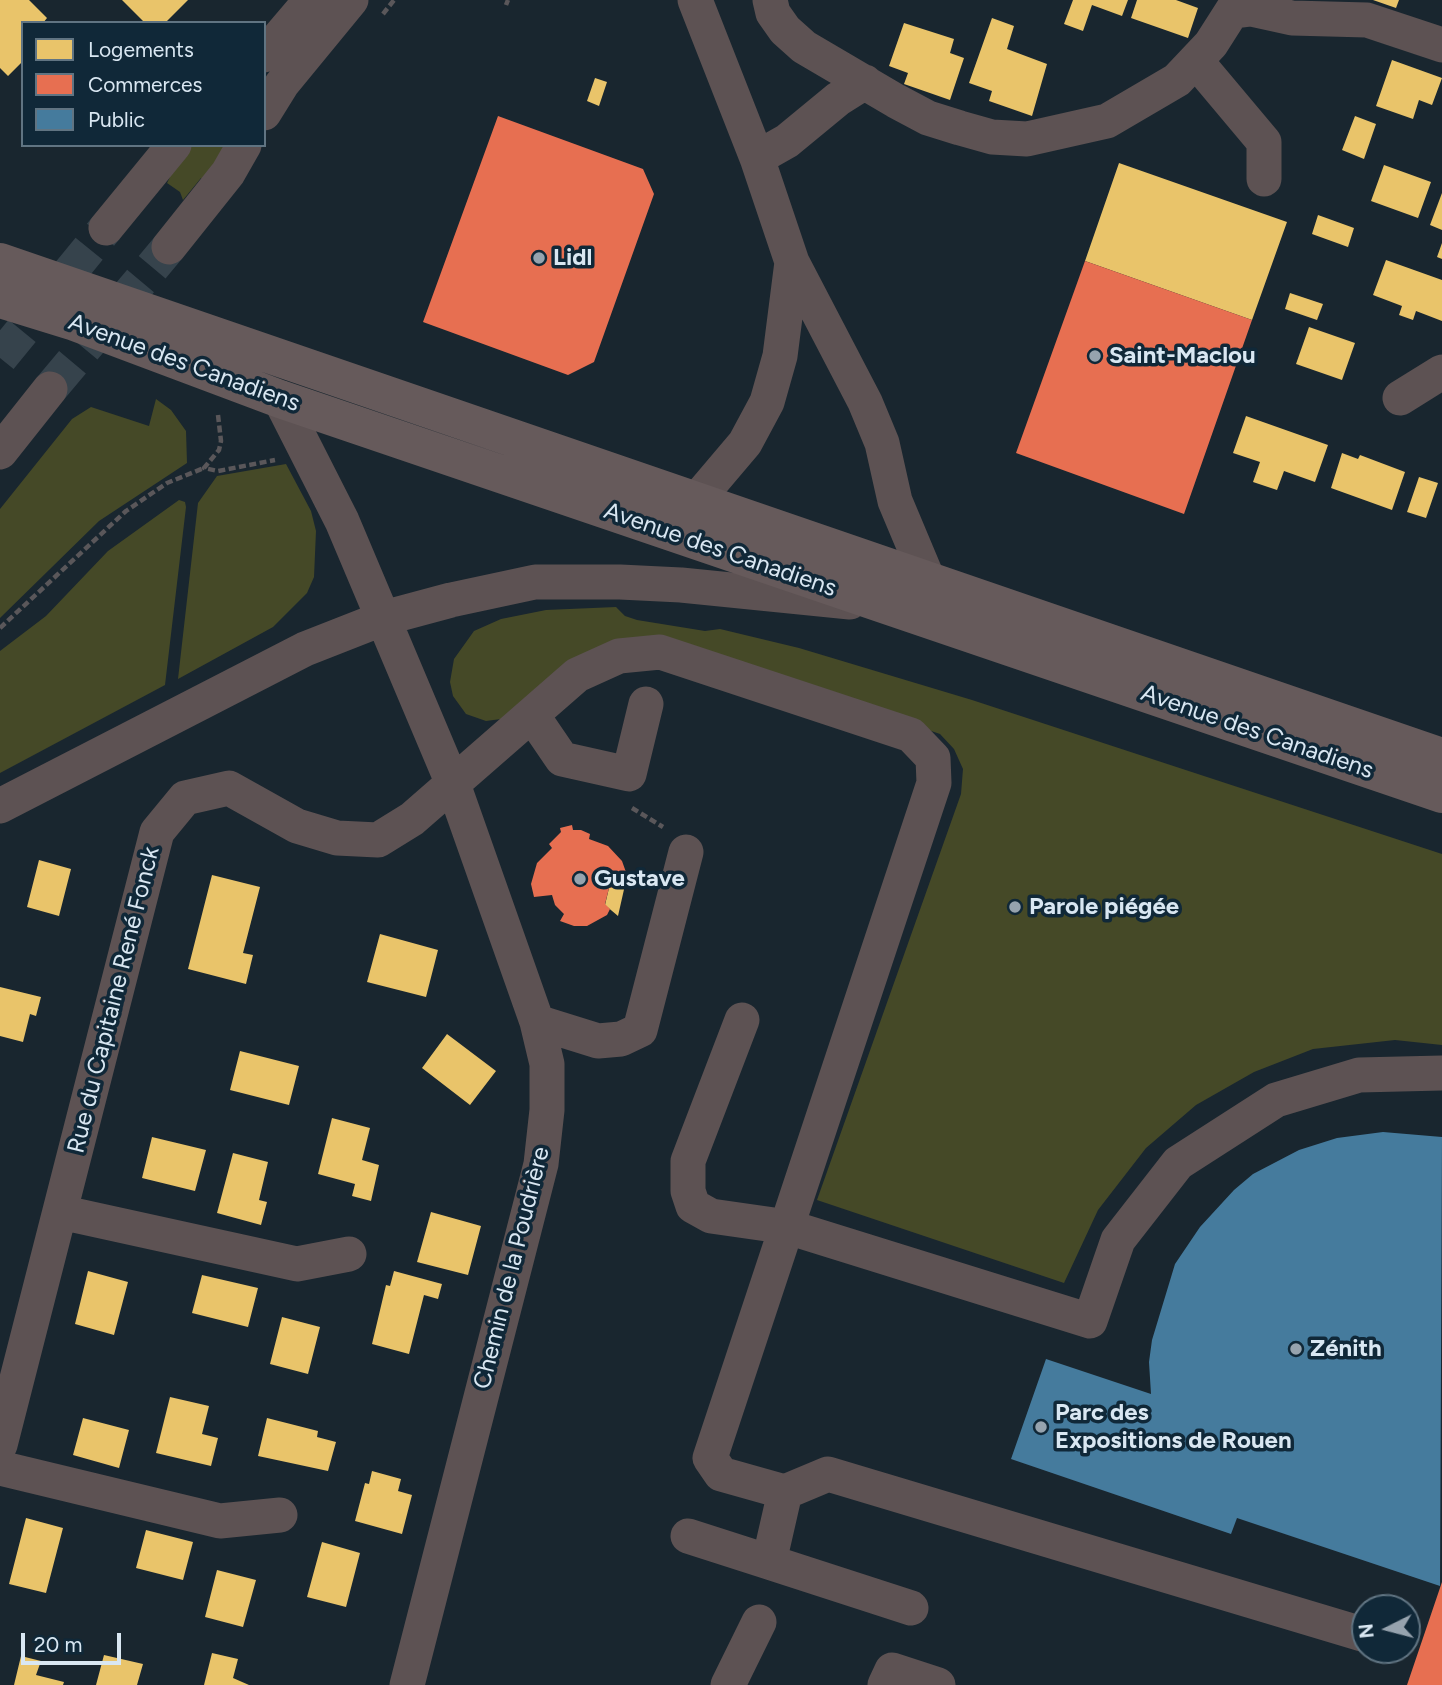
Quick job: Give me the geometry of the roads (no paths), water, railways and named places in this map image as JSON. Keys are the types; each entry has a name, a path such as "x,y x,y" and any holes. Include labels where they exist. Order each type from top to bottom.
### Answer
{"main road":[{"name":"Avenue des Canadiens","path":"0,262 1442,757"},
{"name":"Avenue des Canadiens","path":"0,299 72,321 280,399 1442,794"}],"street":[{"path":"266,53 311,0"},
{"path":"266,110 282,84 351,0"},
{"path":"695,0 757,158 792,262 865,402 882,443 895,501 929,582"},
{"path":"772,6 785,30 804,47 928,118 992,137 1027,139 1107,121 1177,80 1196,61 1237,5 1292,18 1367,20 1442,45"},
{"path":"1196,61 1264,142 1264,179"},
{"path":"757,158 787,141 838,99 865,82"},
{"path":"106,228 172,147"},
{"path":"169,247 228,173 243,147"},
{"path":"695,502 745,443 767,402 780,356 792,262"},
{"path":"1400,398 1442,372"},
{"path":"0,452 50,389"},
{"name":"Chemin de la Poudrière","path":"280,399 342,521 453,784 537,1022 547,1064 547,1110 541,1164 407,1685"},
{"path":"0,806 305,649 384,618 535,582 681,584 882,605"},
{"name":"Rue du Capitaine René Fonck","path":"0,1445 158,831 185,798 229,788 297,826 337,838 378,840 412,819 577,675 619,656 660,652 911,735 933,758 934,783 928,808 710,1458 721,1474 785,1492"},
{"path":"532,715 562,759 629,774 646,704"},
{"path":"537,1022 598,1041 621,1039 640,1030 686,852"},
{"path":"742,1020 688,1161 688,1191 693,1206 710,1216 788,1227 1090,1321 1118,1240 1178,1163 1276,1100 1359,1075 1442,1073"},
{"path":"60,1212 297,1264 349,1254"},
{"path":"0,1468 220,1521 280,1514"},
{"path":"769,1562 785,1492 828,1474 1351,1631"},
{"path":"688,1536 911,1608"},
{"path":"729,1685 759,1622"},
{"path":"889,1677 938,1685"}],"tunnel":[{"path":"0,358 106,228"},
{"path":"50,389 169,247"}],"place":[{"name":"Lidl","path":"539,258"},
{"name":"Saint-Maclou","path":"1095,356"},
{"name":"Gustave","path":"580,879"},
{"name":"Parole piégée","path":"1015,907"},
{"name":"Zénith","path":"1296,1349"},
{"name":"Parc des Expositions de Rouen","path":"1041,1427"}]}
